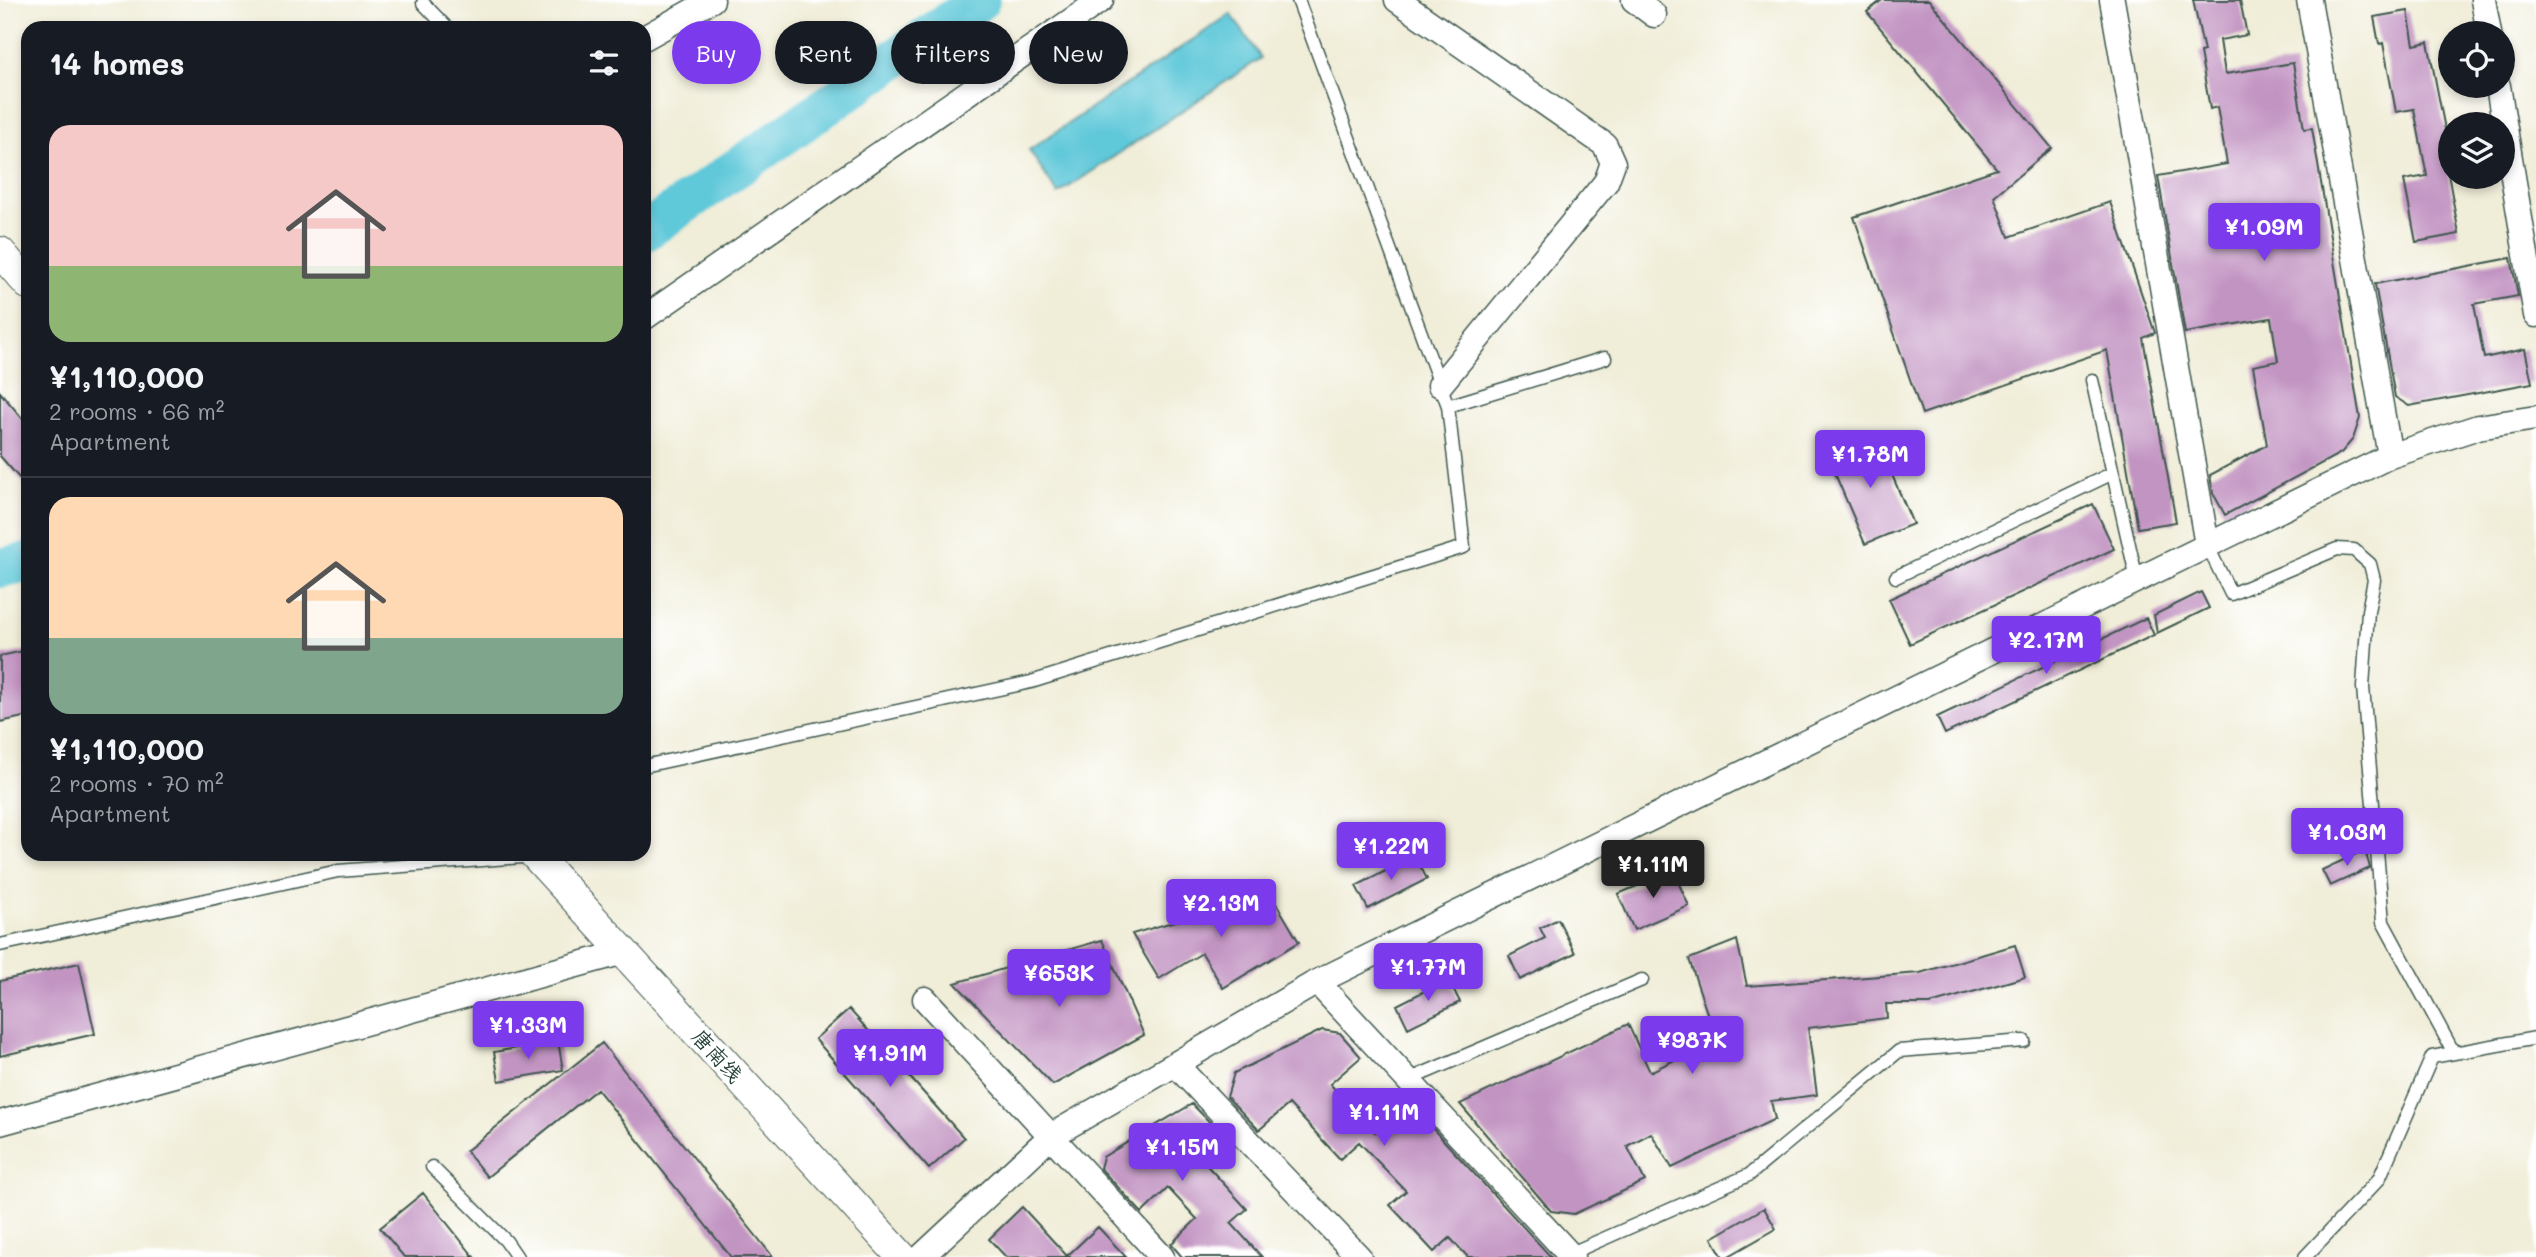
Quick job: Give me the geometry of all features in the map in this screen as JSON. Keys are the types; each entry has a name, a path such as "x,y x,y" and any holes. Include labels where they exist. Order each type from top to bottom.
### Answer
{"street":[{"path":"651,34 712,0"},
{"path":"651,313 1101,0"},
{"path":"1397,0 1605,145 1613,163 1606,182 1444,396"},
{"path":"1634,0 1654,15"},
{"path":"2112,0 2207,545"},
{"path":"2309,0 2390,456"},
{"path":"2483,0 2487,21"},
{"path":"2500,98 2536,315"},
{"path":"0,252 21,276"},
{"path":"921,1257 1051,1136 1317,982 2390,456 2478,427 2536,418"},
{"name":"唐南线","path":"540,861 902,1257"},
{"path":"0,1123 624,952"},
{"path":"1317,982 1570,1256"},
{"path":"925,999 1162,1257"},
{"path":"1175,1064 1359,1257"}],"lane":[{"path":"651,764 1031,682 1464,547 1444,396 1298,0"},
{"path":"423,3 440,21"},
{"path":"1444,396 1605,358"},
{"path":"2092,380 2137,580"},
{"path":"1896,577 2113,473"},
{"path":"2207,545 2231,594 2337,549 2354,550 2370,564 2374,580 2368,611 2363,687 2383,922 2454,1053"},
{"path":"0,945 338,871 460,861"},
{"path":"1408,1080 1642,980"},
{"path":"2305,1257 2379,1179 2432,1057 2536,1038"},
{"path":"1570,1256 1749,1175 1899,1051 2024,1041"},
{"path":"432,1167 506,1241 517,1257"}],"water":[{"path":"1231,14 1261,58 1058,194 1029,150"}],"building":[{"path":"1882,0 1929,0 2052,148 1994,196 2009,237 2110,202 2155,333 2143,338 2176,522 2138,528 2107,350 1922,414 1854,217 1997,169 1867,12"},
{"path":"2193,0 2240,0 2247,35 2220,40 2225,74 2293,63 2304,129 2312,128 2360,418 2353,439 2341,453 2225,515 2213,493 2210,475 2267,445 2253,366 2278,361 2271,318 2185,333 2158,176 2227,164 2217,107 2210,109 2200,52 2204,51"},
{"path":"2408,11 2414,45 2428,42 2442,112 2438,112 2438,189 2451,189 2459,234 2416,242 2404,180 2427,176 2414,109 2396,112 2383,43 2379,44 2374,17"},
{"path":"2511,258 2518,296 2474,304 2484,358 2525,349 2532,383 2409,406 2395,397 2375,284"},
{"path":"0,392 21,417 21,480 0,456"},
{"path":"1875,435 1913,524 1865,544 1827,455"},
{"path":"2093,504 2114,549 1910,644 1889,599"},
{"path":"2201,592 2209,608 2157,633 2154,615"},
{"path":"2146,618 2154,635 1945,734 1937,717"},
{"path":"21,652 21,718 0,722 0,656"},
{"path":"2365,850 2370,868 2330,886 2322,870"},
{"path":"1415,856 1427,879 1368,909 1356,886"},
{"path":"1673,871 1689,906 1634,930 1618,894"},
{"path":"1270,893 1299,942 1223,988 1202,953 1159,979 1132,934"},
{"path":"1558,919 1575,953 1520,980 1509,956 1545,938 1540,928"},
{"path":"1102,940 1144,1035 1053,1085 955,983"},
{"path":"1737,940 1747,986 1920,973 2015,945 2025,977 1930,1004 1886,1004 1887,1018 1808,1028 1817,1095 1771,1101 1775,1119 1672,1168 1651,1133 1627,1146 1645,1181 1574,1214 1551,1211 1460,1104 1628,1024 1650,1072 1716,1040 1689,959"},
{"path":"79,963 95,1034 0,1056 0,981"},
{"path":"1448,979 1460,1002 1408,1028 1397,1005"},
{"path":"849,1009 964,1138 929,1169 815,1039"},
{"path":"1322,1030 1340,1033 1361,1057 1330,1084 1375,1132 1408,1102 1551,1257 1468,1257 1450,1238 1434,1252 1390,1205 1406,1191 1359,1142 1340,1159 1289,1104 1259,1130 1227,1097 1234,1073"},
{"path":"558,1041 563,1070 499,1081 494,1052"},
{"path":"602,1043 773,1257 731,1257 597,1089 487,1177 466,1151"},
{"path":"1192,1104 1224,1137 1200,1158 1247,1209 1231,1223 1262,1257 1182,1257 1171,1244 1197,1219 1168,1188 1142,1213 1100,1168 1103,1157"},
{"path":"423,1193 474,1257 404,1257 380,1228"},
{"path":"1022,1207 1067,1256 1098,1227 1126,1257 1006,1257 989,1239"},
{"path":"1764,1208 1776,1229 1723,1257 1712,1238"}],"waterway":[{"path":"651,227 980,0"},
{"path":"0,568 21,564"}]}
